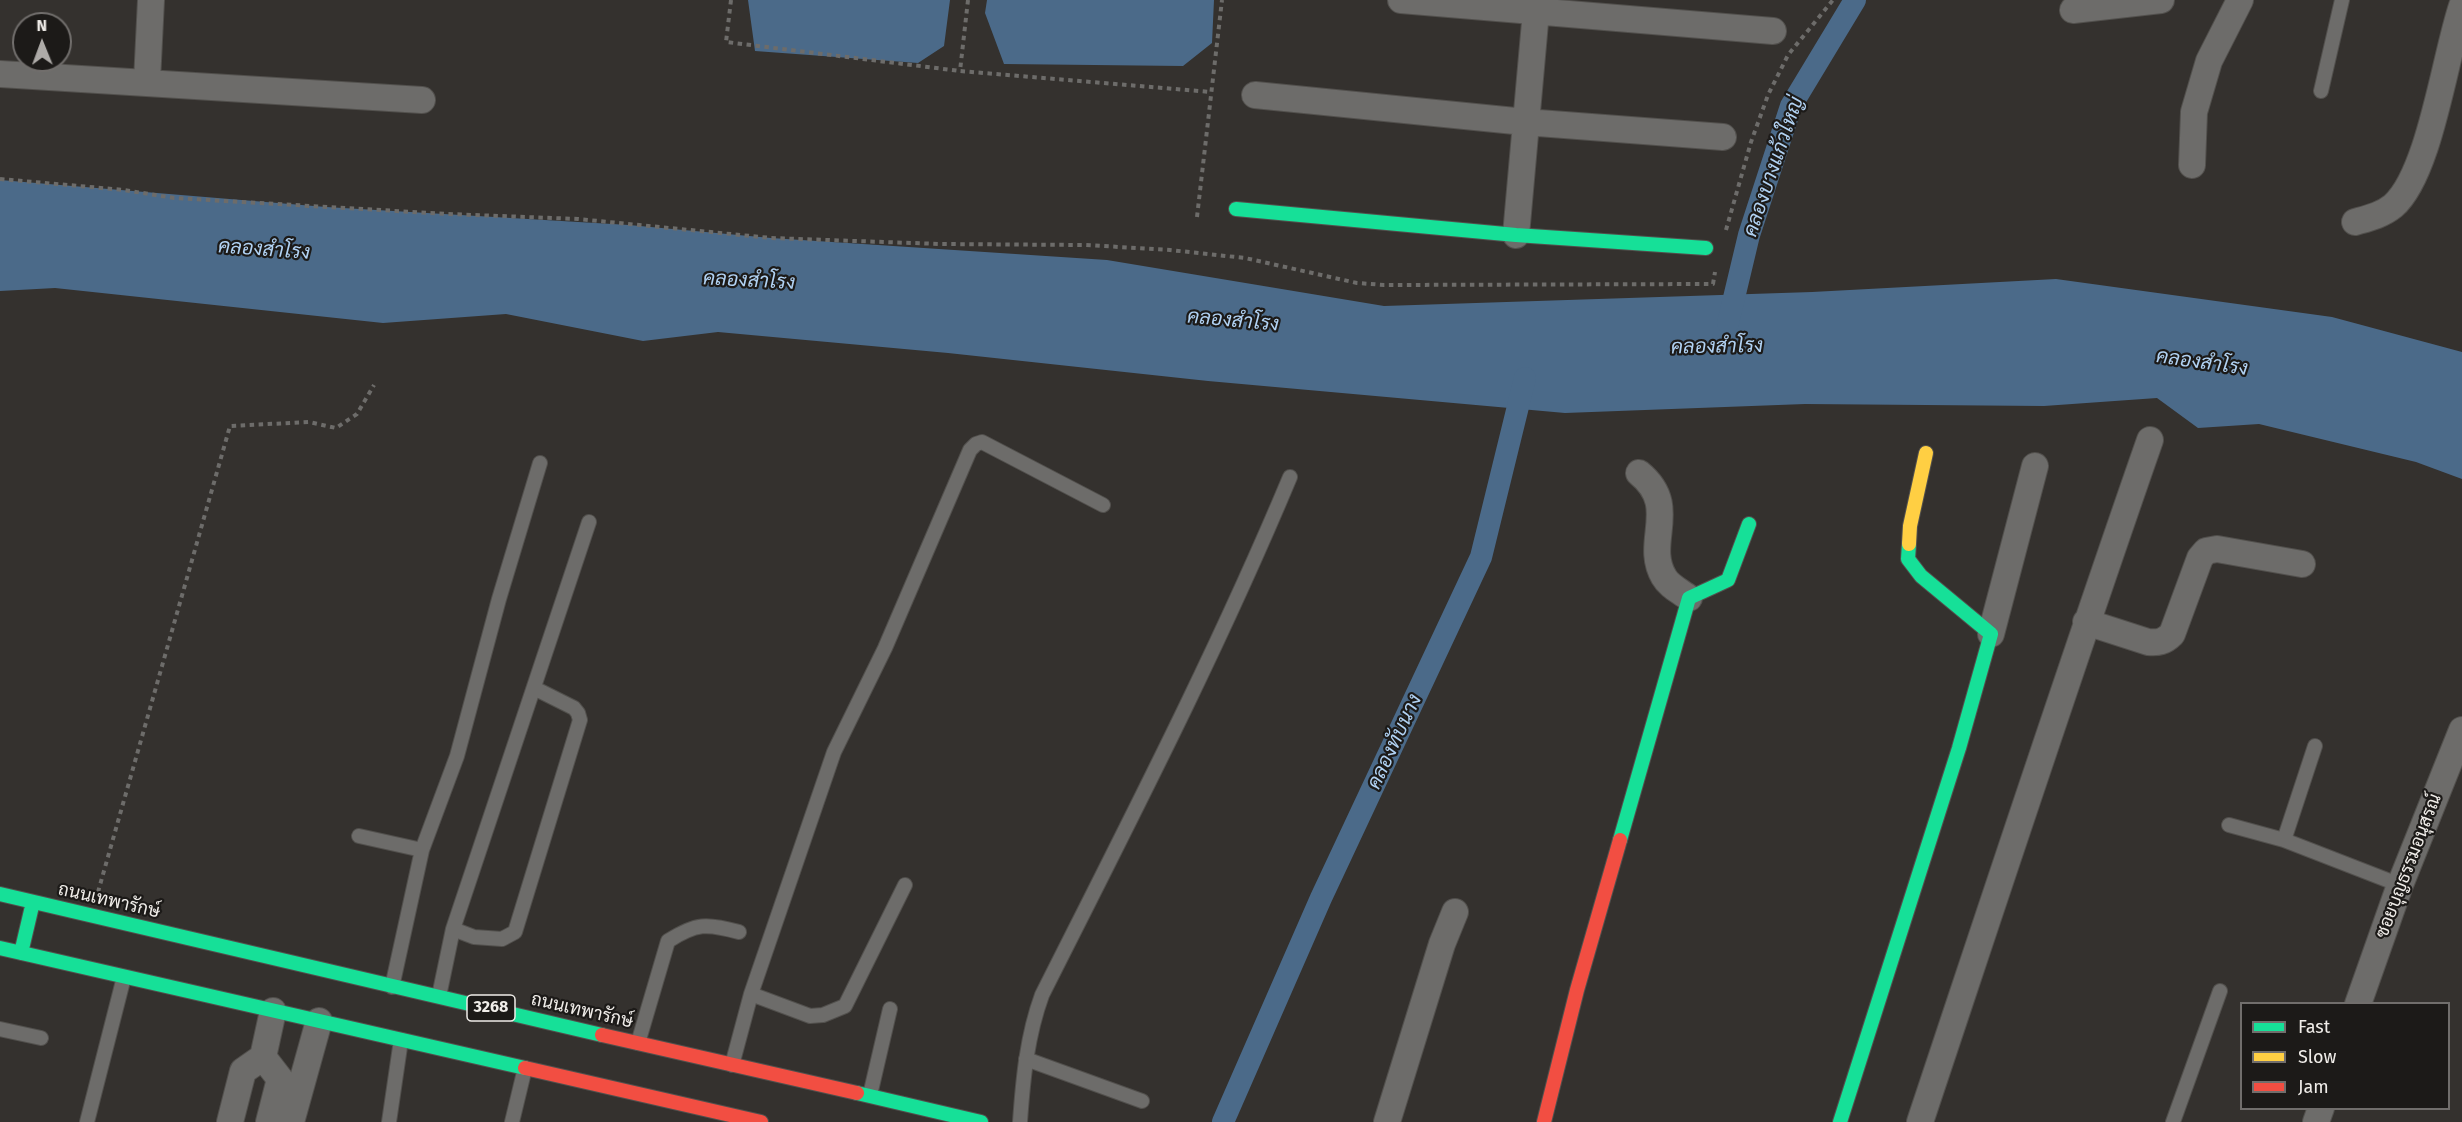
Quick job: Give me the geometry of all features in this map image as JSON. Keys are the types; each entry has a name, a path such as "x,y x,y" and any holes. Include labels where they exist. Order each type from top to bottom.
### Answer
{"main road":[{"path":"1236,209 1706,248"},
{"path":"1840,1122 1959,748 1991,634 1921,576 1908,559 1910,526 1926,453"},
{"path":"1544,1122 1567,1024 1663,698 1689,597 1728,580 1749,524"},
{"name":"ถนนเทพารักษ์","path":"0,894 981,1122"},
{"path":"21,953 33,902"},
{"path":"0,948 760,1122"}],"street":[{"path":"147,81 151,0"},
{"path":"1401,0 1537,6 1773,31"},
{"path":"2073,9 2132,1 2161,0"},
{"path":"2192,165 2194,112 2209,61 2240,0"},
{"path":"1516,234 1537,6"},
{"path":"2355,222 2384,213 2395,204 2415,173 2426,141 2462,6"},
{"path":"0,74 147,81 422,100"},
{"path":"1255,95 1525,122 1723,136"},
{"path":"1920,1122 2086,622 2150,440"},
{"path":"1991,634 2035,466"},
{"path":"1639,473 1649,482 1658,497 1660,511 1657,550 1660,569 1669,584 1689,597"},
{"path":"2086,622 2148,642 2166,640 2172,634 2200,558 2206,551 2217,549 2302,564"},
{"name":"ซอยบุญธรรมอนุสรณ์","path":"2359,1002 2400,885 2462,730"},
{"path":"1387,1122 1455,912"},
{"path":"230,1122 243,1071 263,1057 273,1011"},
{"path":"291,1122 319,1022"},
{"path":"263,1057 280,1079 269,1122"}],"lane":[{"path":"2321,91 2342,0"},
{"path":"732,1065 751,994 834,752 885,648 970,450 982,442 1103,505"},
{"path":"393,987 422,850 457,756 499,599 540,463"},
{"path":"1020,1122 1031,1024 1042,995 1151,778 1267,533 1290,477"},
{"path":"439,996 453,929 589,522"},
{"path":"453,929 474,937 502,939 515,932 580,720 579,713 574,708 534,688"},
{"path":"2284,840 2315,746"},
{"path":"2229,825 2284,840 2400,885"},
{"path":"359,836 422,850"},
{"path":"751,994 810,1016 824,1015 845,1006 906,885"},
{"path":"638,1042 668,941 689,929 713,924 739,932"},
{"path":"87,1122 124,977"},
{"path":"2173,1122 2220,991"},
{"path":"870,1095 890,1009"},
{"path":"0,1029 41,1038"},
{"path":"389,1122 401,1040"},
{"path":"1026,1059 1142,1101"},
{"path":"513,1122 525,1068"}],"path":[{"path":"731,0 726,42 960,71 1212,92"},
{"path":"960,71 968,0"},
{"path":"1197,217 1222,0"},
{"path":"0,179 124,190 174,198 578,219 646,227"},
{"path":"92,916 230,426 309,422 336,428 357,414 374,385"}],"water":[{"path":"748,0 950,0 944,46 918,63 755,51"},
{"path":"987,0 1214,0 1212,43 1183,66 1004,64 985,13"},
{"name":"คลองสำโรง","path":"0,180 326,207 629,225 771,238 1107,260 1384,306 1812,292 2056,279 2332,317 2462,352 2462,479 2416,462 2259,424 2198,428 2157,398 2044,406 1805,404 1565,413 1208,381 948,353 718,332 643,341 506,314 383,323 55,288 0,291"}],"waterway":[{"name":"คลองบางแก้วใหญ่","path":"1728,323 1749,235 1791,106 1855,0"},
{"name":"คลองทับนาง","path":"1223,1122 1321,898 1481,557 1525,378"}],"traffic: fast":[{"path":"1236,209 1516,235 1706,248"},
{"path":"1620,840 1689,598 1728,580 1749,524"},
{"path":"1840,1122 1959,748 1991,634 1921,576 1908,559 1909,544"},
{"path":"0,894 602,1035"},
{"path":"21,953 33,902"},
{"path":"0,948 525,1068"},
{"path":"857,1093 981,1122"}],"traffic: slow":[{"path":"1909,544 1910,526 1926,453"}],"traffic: jam":[{"path":"1544,1122 1577,990 1620,840"},
{"path":"602,1035 857,1093"},
{"path":"525,1068 761,1122"}]}
